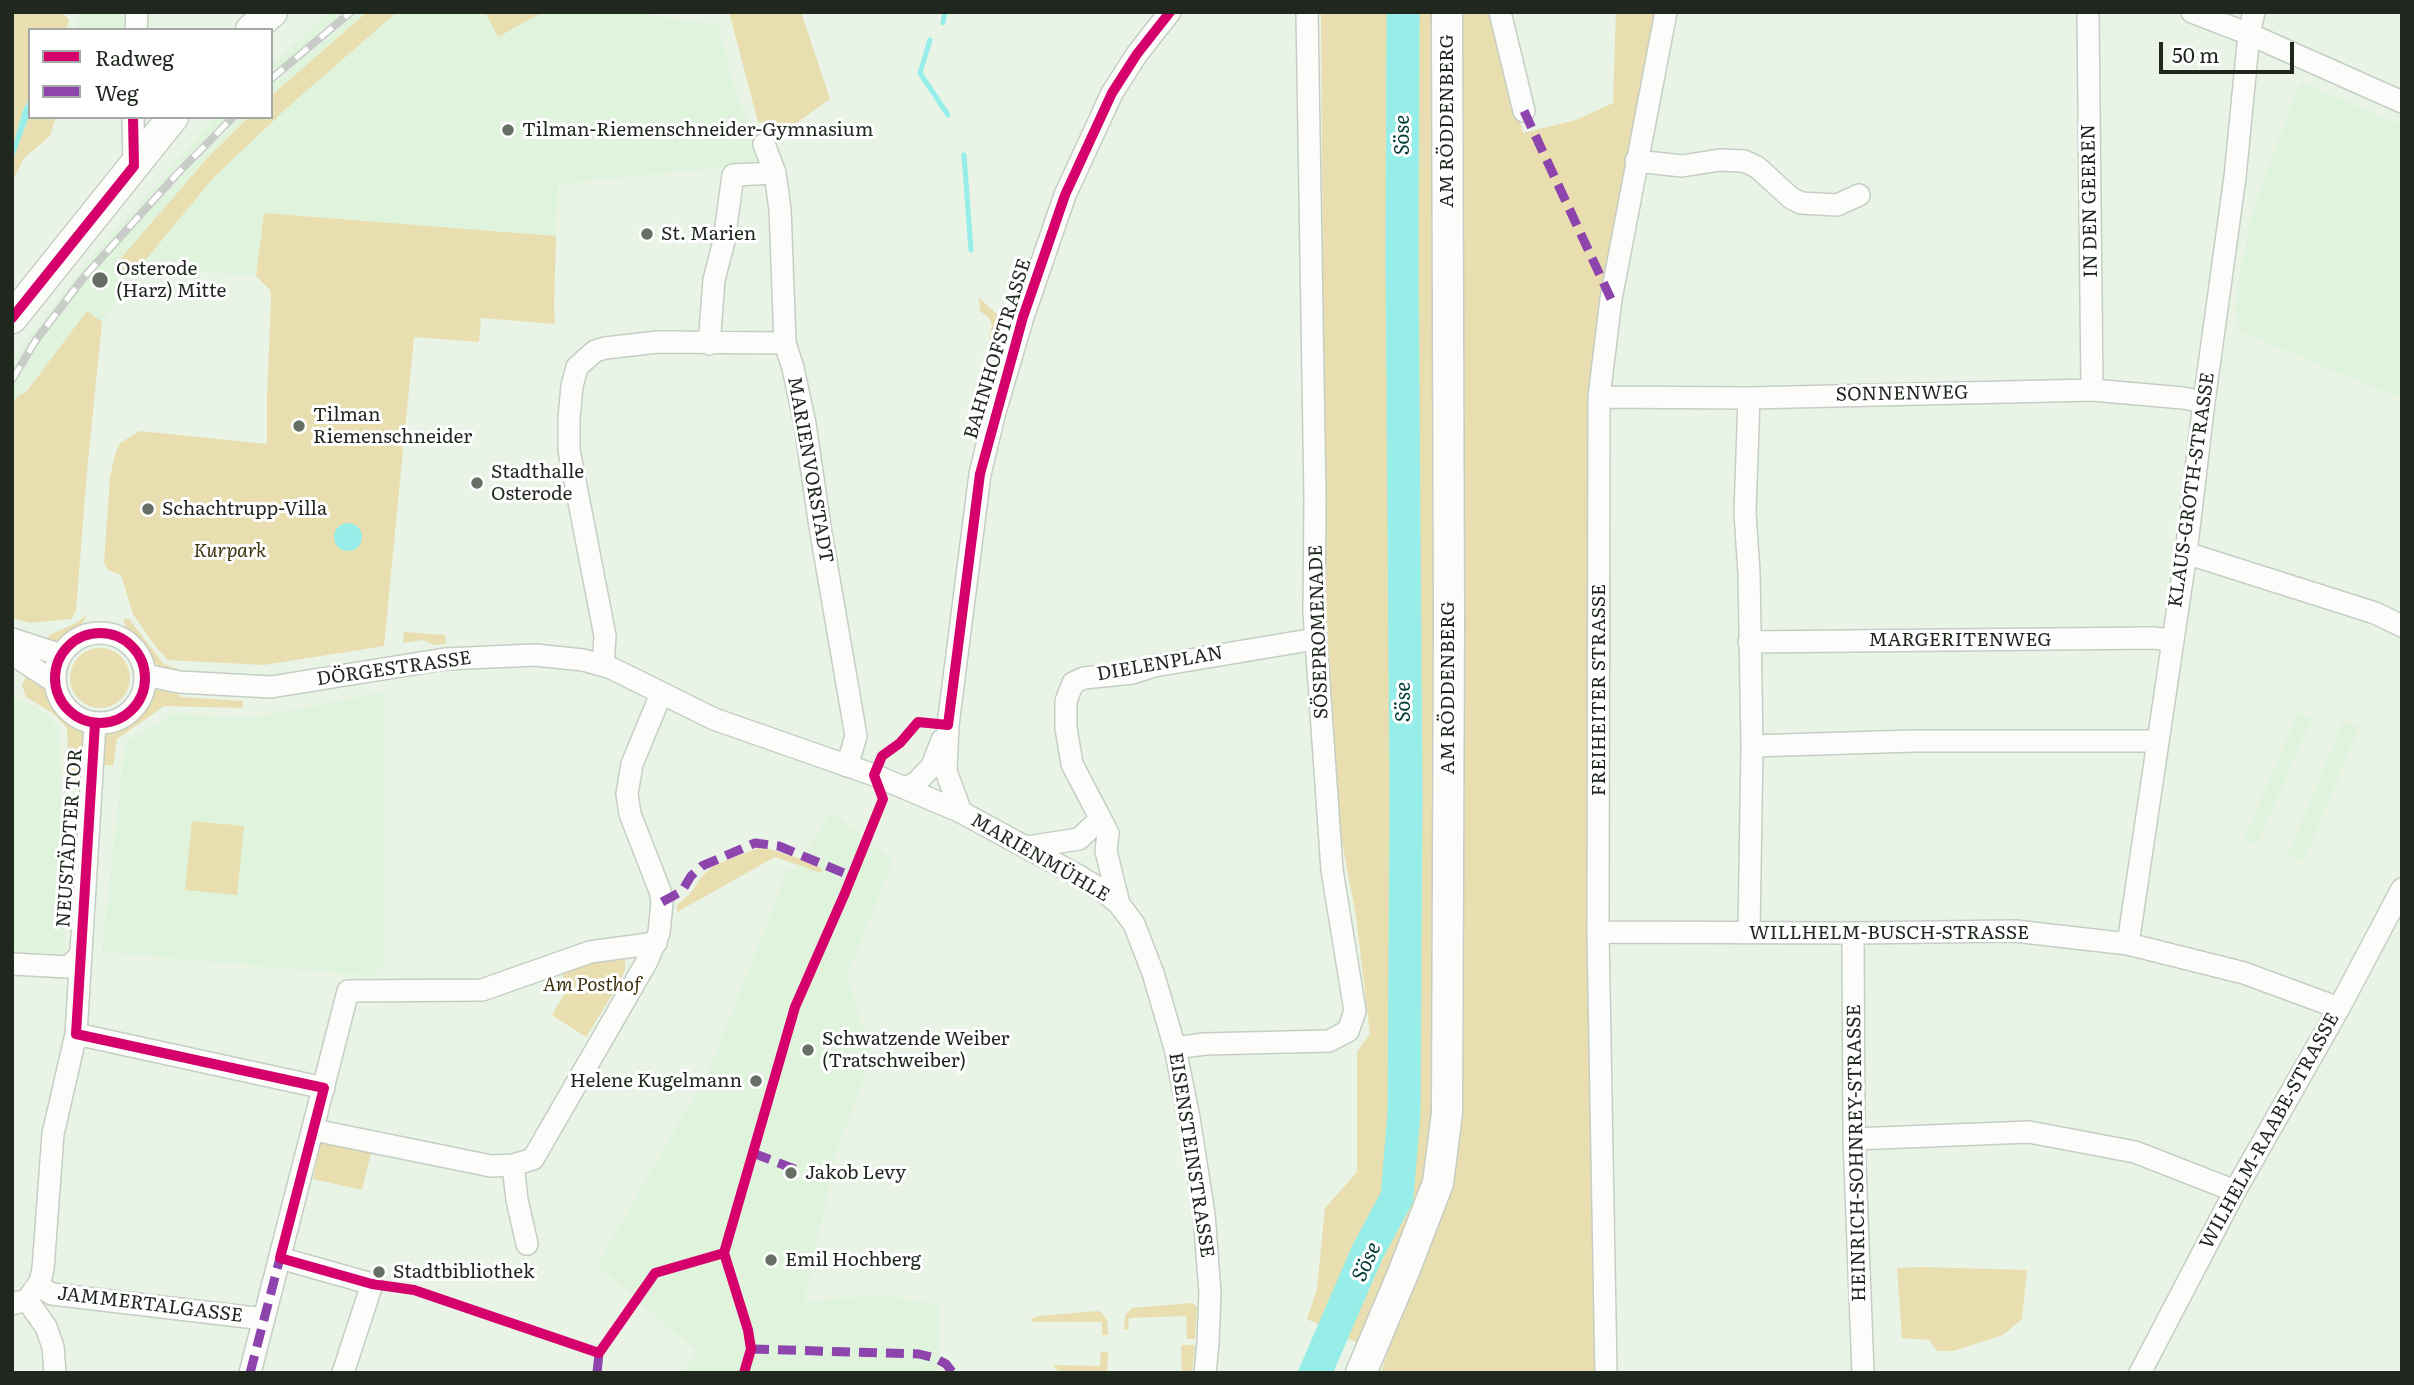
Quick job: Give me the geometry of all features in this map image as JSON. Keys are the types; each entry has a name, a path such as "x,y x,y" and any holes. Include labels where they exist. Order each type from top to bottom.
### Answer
{"main road":[{"path":"253,28 272,12"},
{"name":"AM RÖDDENBERG","path":"1366,1361 1438,1182 1447,1113 1447,12"},
{"path":"12,318 171,119"}],"street":[{"name":"BAHNHOFSTRASSE","path":"948,725 980,474 1023,317 1065,195 1112,93 1170,12"},
{"name":"SÖSEPROMENADE","path":"1175,1048 1205,1044 1329,1041 1348,1031 1355,1011 1333,879 1315,639 1307,12"},
{"path":"1500,12 1524,111"},
{"name":"FREIHEITER STRASSE","path":"1606,1373 1598,932 1599,397 1611,299 1665,12"},
{"name":"IN DEN GEEREN","path":"2088,12 2092,390"},
{"path":"2192,12 2401,100"},
{"name":"KLAUS-GROTH-STRASSE","path":"2128,944 2186,553 2235,177 2249,34 2254,12"},
{"path":"133,119 134,166"},
{"name":"MARIENVORSTADT","path":"764,144 775,173 780,209 785,343 805,424 856,736 846,766"},
{"path":"1636,161 1682,166 1720,160 1744,161 1757,167 1791,198 1801,203 1837,205 1859,195"},
{"path":"709,344 714,281 724,241 733,175 775,173"},
{"path":"603,666 605,636 569,450 572,386 578,367 594,351 605,348 657,342 785,343"},
{"name":"SONNENWEG","path":"1599,397 1749,398 2092,390 2204,402"},
{"path":"1749,398 1745,513 1749,573 1752,746 1749,932"},
{"path":"2186,553 2375,613 2402,626"},
{"path":"90,634 110,634 132,646 143,664 145,675 139,701 131,711 108,723 80,719 68,710 59,697 55,682 61,655 69,645 90,634"},
{"path":"12,639 61,655"},
{"name":"DIELENPLAN","path":"1084,788 1072,764 1066,729 1066,701 1073,683 1084,678 1132,674 1154,666 1315,639"},
{"name":"MARGERITENWEG","path":"1749,642 2172,640"},
{"path":"12,654 55,682"},
{"name":"DÖRGESTRASSE","path":"145,675 178,682 271,687 464,657 553,655 603,666 714,719 904,788"},
{"path":"314,1130 491,1166 513,1165 533,1159 656,943 661,921 660,891 631,814 627,794 632,764 661,694"},
{"name":"NEUSTÄDTER TOR","path":"29,1293 53,1134 76,1034 95,723"},
{"path":"904,788 916,783 932,766 948,725"},
{"path":"948,725 946,771 961,812"},
{"path":"1752,746 1927,741 2157,741"},
{"name":"MARIENMÜHLE","path":"904,788 961,812 1027,847 1102,890 1119,904"},
{"name":"EISENSTEINSTRASSE","path":"1084,788 1104,826 1119,904 1134,924 1139,936 1175,1048 1204,1214 1210,1293 1205,1373"},
{"path":"1027,847 1079,839 1104,826"},
{"name":"WILHELM-RAABE-STRASSE","path":"2140,1373 2235,1191 2339,1008 2402,890"},
{"name":"WILLHELM-BUSCH-STRASSE","path":"1598,932 2015,931 2128,944 2245,973 2339,1008"},
{"name":"HEINRICH-SOHNREY-STRASSE","path":"1853,933 1854,1139 1863,1373"},
{"path":"250,1373 348,991 482,990 590,952 656,943"},
{"path":"12,964 69,967 80,955"},
{"path":"76,1034 324,1088"},
{"path":"1854,1139 2029,1132 2135,1152 2235,1191"},
{"path":"513,1165 517,1200 527,1244"},
{"path":"281,1258 372,1284 343,1373"},
{"path":"29,1293 53,1347 55,1373"},
{"name":"JAMMERTALGASSE","path":"29,1293 264,1319"}],"shaded area":[{"path":"79,12 152,12 150,28 76,28"},
{"path":"330,12 367,12 273,94 273,63"},
{"name":"Tilman-Riemenschneider-Gymnasium","path":"397,12 639,12 718,24 735,91 766,163 558,184 556,236 264,213 256,276 145,267 144,262 212,179 289,106"},
{"path":"2300,82 2402,125 2402,399 2243,333 2237,324 2237,288 2252,212"},
{"path":"214,119 247,119 211,154 114,266 129,278 107,317 102,322 87,312 12,405 12,359 92,256"},
{"path":"384,692 385,950 383,966 373,976 102,952 125,743 172,714 244,717 268,715"},
{"path":"12,695 47,714 60,731 65,955 12,951"},
{"path":"2298,713 2312,718 2257,845 2244,839"},
{"path":"2343,721 2359,727 2304,862 2288,855"},
{"path":"831,811 893,860 847,976 872,1057 837,1151 804,1301 883,1295 940,1305 939,1373 682,1373 697,1352 597,1265 708,1072 787,867 795,870"}],"green space":[{"path":"12,12 62,12 69,20 67,28 28,28 28,101 12,150"},
{"path":"367,12 397,12 289,106 212,179 144,262 126,275 114,266 211,154 247,119 273,119 273,94"},
{"path":"485,12 543,12 498,37"},
{"path":"729,12 801,12 830,99 792,126 758,122"},
{"path":"1321,12 1434,12 1437,1112 1427,1180 1362,1345 1307,1319 1317,1289 1325,1208 1357,1172 1357,1052 1370,1034 1356,917 1341,836 1325,601"},
{"path":"1459,12 1491,12 1523,133 1576,120 1613,103 1616,12 1660,12 1605,299 1600,1373 1381,1373 1442,1185"},
{"path":"28,119 55,119 50,136 24,158 12,182 12,162"},
{"name":"Kurpark","path":"264,213 556,236 555,324 481,318 479,342 414,337 384,646 264,665 168,660 133,614 121,575 108,570 104,563 110,477 120,443 140,431 267,444 271,300 270,290 256,276"},
{"path":"979,298 999,316 1001,323 996,341 989,339 992,326 990,319 980,311"},
{"path":"87,311 102,322 76,611 71,619 30,623 12,618 12,405 18,396 26,392"},
{"path":"87,614 82,625 71,635 58,642 45,642 50,635 78,622"},
{"path":"123,619 129,619 164,664 178,669 178,674 160,668 155,663 128,632"},
{"path":"404,632 445,635 446,644 435,645 423,640 403,643"},
{"path":"94,648 106,648 125,661 130,678 128,690 117,703 106,708 94,708 75,695 70,684 70,672 83,653"},
{"path":"28,673 46,687 59,711 84,734 88,745 87,780 69,778 67,728 54,714 26,697 22,685"},
{"path":"157,689 173,690 181,697 243,701 243,708 164,706 117,739 113,766 100,764 104,735 130,722 142,711 152,692"},
{"path":"192,821 244,826 237,895 185,890"},
{"path":"758,848 815,863 822,870 821,873 775,857 677,912 677,905 713,866"},
{"name":"Am Posthof","path":"625,959 625,970 617,987 586,1037 552,1015 569,986 562,975 571,963"},
{"path":"321,1141 371,1153 362,1190 313,1179"},
{"path":"1897,1268 2027,1270 2022,1319 2003,1335 1953,1351 1937,1351 1929,1340 1902,1338"},
{"path":"1192,1303 1197,1307 1195,1339 1187,1339 1186,1316 1129,1318 1128,1330 1124,1329 1125,1315 1132,1308"},
{"path":"1097,1311 1107,1320 1108,1335 1102,1335 1102,1322 1033,1322 1031,1319 1039,1316"},
{"path":"1181,1345 1195,1345 1192,1373 1182,1373"},
{"path":"1101,1352 1108,1352 1107,1373 1074,1373 1057,1370 1053,1365 1100,1366"}],"water":[{"path":"28,101 28,119 12,162 12,150"},
{"path":"348,523 358,527 362,537 358,547 348,551 338,547 334,537 338,527"}],"waterway":[{"path":"943,23 945,12"},
{"name":"Söse","path":"1315,1373 1367,1253 1397,1197 1404,1113 1406,797 1403,12"},
{"path":"930,40 920,73 948,115"},
{"path":"964,155 971,250"}],"railway":[{"path":"273,77 351,12"},
{"path":"12,380 36,340 84,277 231,119"}],"marked path":[{"path":"1524,111 1611,299"},
{"path":"662,902 682,891 691,876 702,866 755,843 779,846 851,876"},
{"path":"753,1153 797,1170"},
{"path":"250,1373 280,1258"},
{"path":"597,1373 599,1353 602,1349"},
{"path":"751,1349 919,1354 946,1364 953,1373"}],"cycle path":[{"path":"744,1373 751,1349 748,1330 724,1253 795,1007 883,799 874,775 882,756 900,743 918,722 948,725 980,474 1023,317 1065,195 1112,93 1137,54 1170,12"},
{"path":"12,318 134,166 133,119"},
{"path":"100,633 117,637 132,646 141,661 145,678 141,695 132,710 117,719 100,723 83,719 68,710 59,695 55,678 59,661 68,646 83,637 100,633"},
{"path":"95,723 76,1034 324,1088 280,1258 372,1284 414,1290 599,1353 655,1273 724,1253"}],"place":[{"name":"Tilman-Riemenschneider-Gymnasium","path":"508,130"},
{"name":"St. Marien","path":"647,234"},
{"name":"Osterode (Harz) Mitte","path":"100,280"},
{"name":"Tilman Riemenschneider","path":"299,426"},
{"name":"Stadthalle Osterode","path":"477,483"},
{"name":"Schachtrupp-Villa","path":"148,509"},
{"name":"Schwatzende Weiber (Tratschweiber)","path":"808,1050"},
{"name":"Helene Kugelmann","path":"756,1081"},
{"name":"Jakob Levy","path":"791,1173"},
{"name":"Emil Hochberg","path":"771,1260"},
{"name":"Stadtbibliothek","path":"379,1272"}]}
